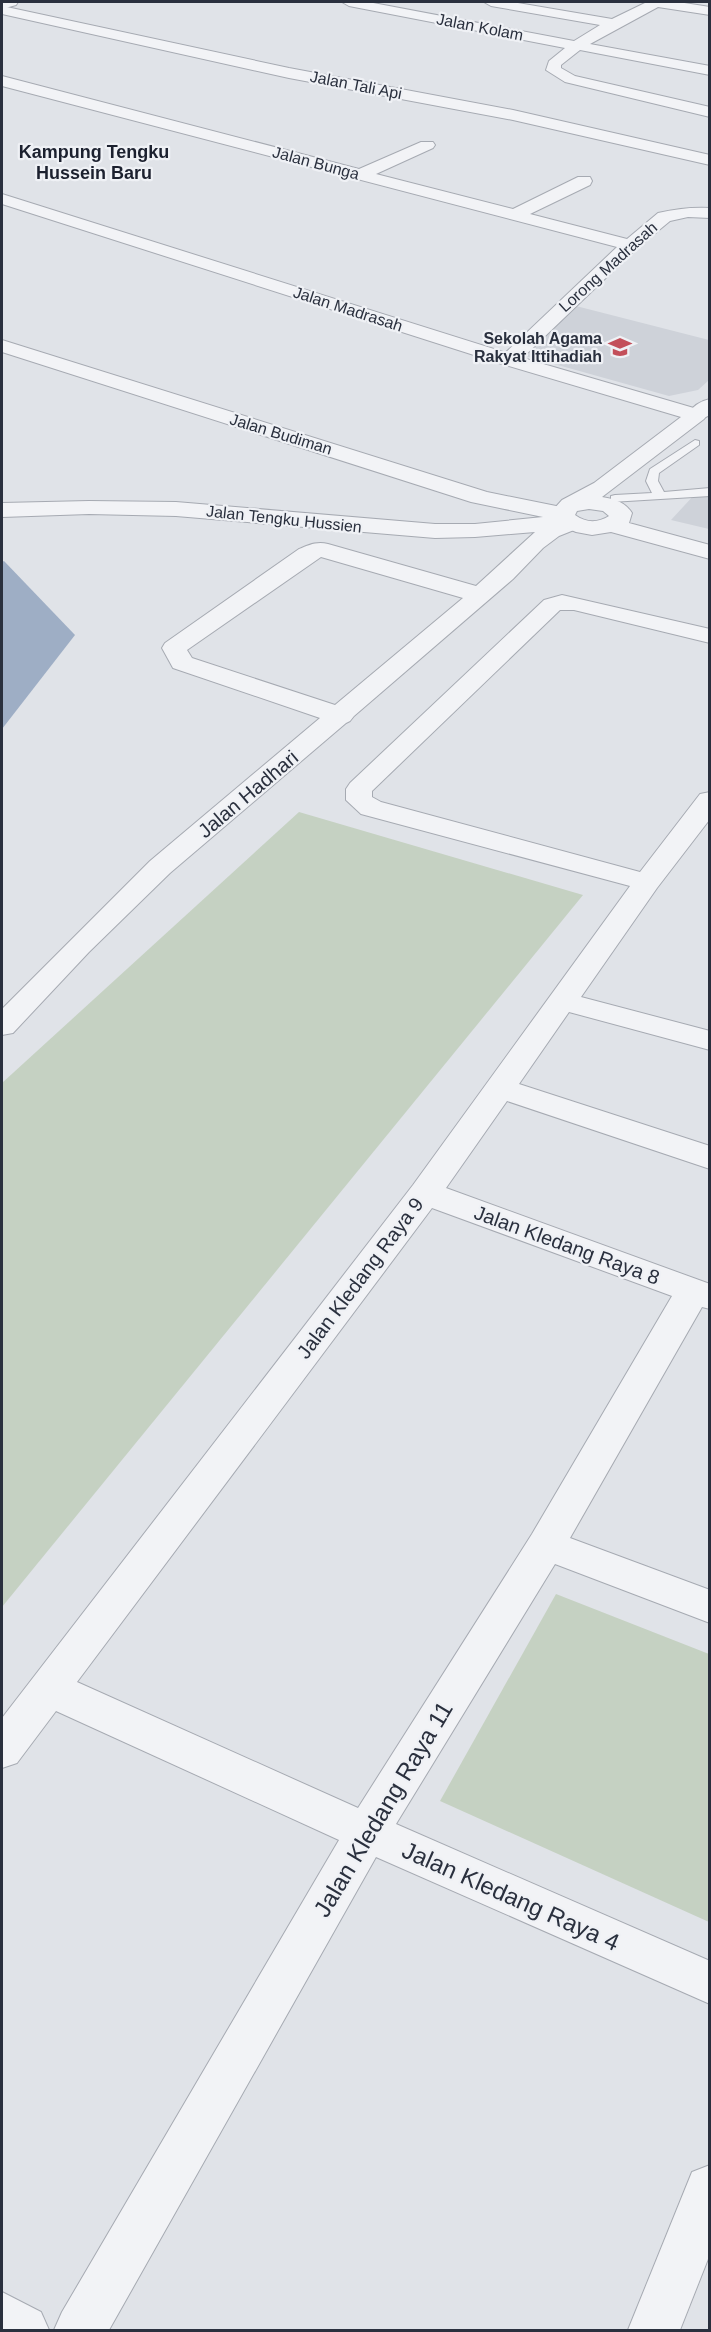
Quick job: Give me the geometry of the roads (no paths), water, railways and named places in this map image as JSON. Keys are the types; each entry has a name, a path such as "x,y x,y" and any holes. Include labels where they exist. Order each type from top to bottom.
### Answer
{"street":[{"path":"2,4 11,2"},
{"name":"Jalan Kolam","path":"349,2 710,71"},
{"path":"491,2 611,23"},
{"path":"710,11 656,2 611,23 575,46 554,64 554,70 559,75 710,112"},
{"path":"399,11 439,3"},
{"name":"Jalan Tali Api","path":"2,10 289,73 513,115 710,160"},
{"name":"Jalan Bunga","path":"2,81 630,245"},
{"path":"359,175 427,145"},
{"path":"514,215 584,181"},
{"name":"Jalan Madrasah","path":"2,199 509,360 703,410"},
{"name":"Lorong Madrasah","path":"509,360 630,245 664,217 688,212 710,213"},
{"name":"Jalan Budiman","path":"2,346 479,497 502,503 592,514 710,550"},
{"path":"592,514 645,454 703,410"},
{"name":"Jalan Hadhari","path":"2,1026 160,867 341,716 510,570 533,562 592,514 602,488 645,454"},
{"path":"479,497 489,508 476,528 504,545 511,554 510,570"},
{"name":"Jalan Tengku Hussien","path":"2,510 122,508 232,513 424,532 592,514"},
{"path":"341,716 182,663 174,648 308,554 320,549 480,595"},
{"path":"647,882 371,808 359,800 359,789 552,605 562,602 574,603 710,636"},
{"name":"Jalan Kledang Raya 9","path":"2,1750 425,1193 647,882 710,800"},
{"path":"562,1001 710,1041"},
{"path":"499,1088 710,1158"},
{"name":"Jalan Kledang Raya 8","path":"425,1193 701,1294"},
{"name":"Jalan Kledang Raya 11","path":"80,2331 367,1832 701,1294"},
{"path":"546,1545 710,1607"},
{"name":"Jalan Kledang Raya 4","path":"50,1689 710,1983"},
{"path":"654,2331 710,2189"},
{"path":"2,2318 23,2331"}],"lane":[{"path":"670,435 710,448"},
{"path":"660,495 652,482 654,471 695,443"},
{"path":"592,514 660,495 710,492"}],"water":[{"path":"4,561 75,635 2,729 2,562"}],"place":[{"name":"Sekolah Agama Rakyat Ittihadiah","path":"620,347"}],"district":[{"name":"Kampung Tengku Hussein Baru","path":"94,162"}]}
